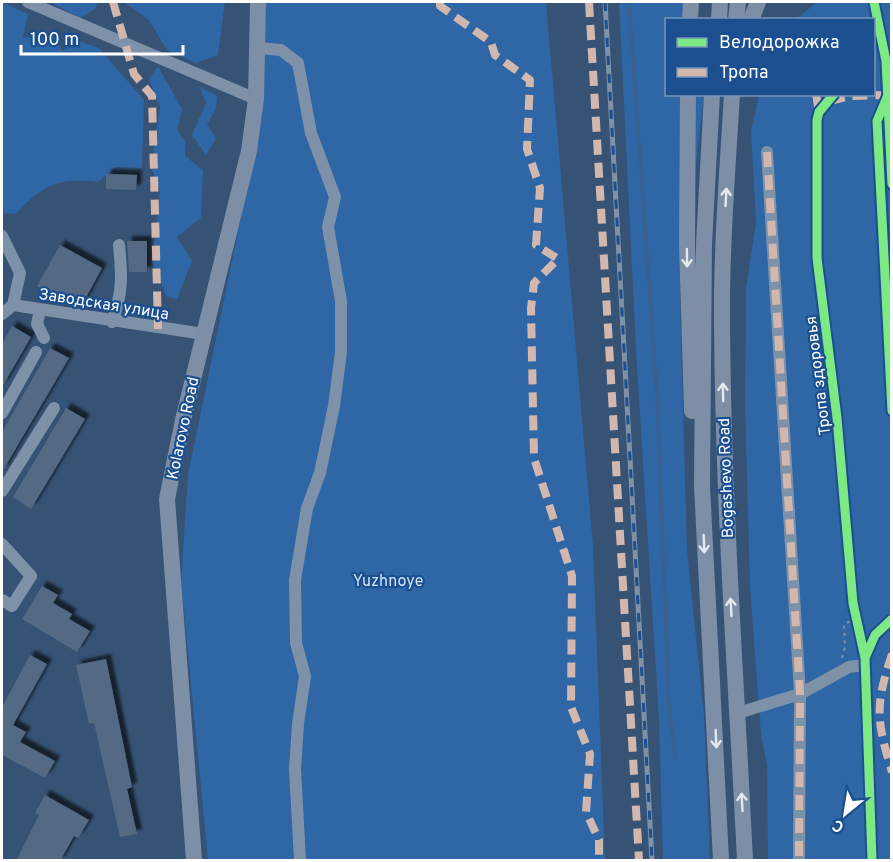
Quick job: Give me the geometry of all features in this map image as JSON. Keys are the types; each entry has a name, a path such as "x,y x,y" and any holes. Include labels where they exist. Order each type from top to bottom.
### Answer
{"main road":[{"name":"Kolarovo Road","path":"194,861 169,555 167,499 204,334 249,151 256,99 258,2"},
{"path":"690,18 691,2"},
{"path":"719,18 720,2"},
{"path":"736,18 738,2"},
{"path":"752,18 758,2"},
{"path":"688,96 686,189 690,394 702,486"},
{"name":"Bogashevo Road","path":"712,96 704,244 702,486 721,861"},
{"name":"Bogashevo Road","path":"733,96 723,246 722,371 728,549 745,861"}],"street":[{"path":"28,2 256,99"},
{"path":"258,48 281,50 298,63 311,133 335,197 328,227 341,301 341,352 334,406 320,473 307,508 296,580 296,643 305,676 298,724 296,769 300,861"},
{"path":"767,152 800,693 800,861"},
{"path":"2,236 20,273 13,305 2,314"},
{"path":"112,322 121,296 123,280 118,245"},
{"name":"Заводская улица","path":"13,305 112,322 204,334"},
{"path":"40,310 37,324 44,338"},
{"path":"2,412 36,352"},
{"path":"2,491 54,408"},
{"path":"2,544 31,576 12,606 2,600"},
{"path":"872,861 865,666 869,644 891,620"},
{"path":"738,712 800,693 849,667 865,666"}],"path":[{"path":"834,674 844,652 844,624 855,618"}],"green space":[{"path":"2,2 28,14 23,37 39,39 56,36 62,51 76,40 99,48 144,100 142,168 116,167 98,182 61,183 34,196 15,214 4,213 2,207"},
{"path":"50,2 98,2 96,8 80,18"},
{"path":"124,2 225,2 218,55 196,63 167,50 149,20"},
{"name":"Yuzhnoye","path":"266,2 546,2 593,546 605,860 208,860 181,580 188,475 262,115"},
{"path":"619,2 684,2 683,18 665,18 665,96 680,96 680,299 687,550 704,715 710,860 663,860 659,720 636,350"},
{"path":"817,2 891,2 891,860 768,860 767,765 761,734 750,588 745,404 746,288 756,223 751,131 759,96 875,96 875,18 797,18"},
{"path":"158,66 182,109 177,130 185,141 185,156 203,170 201,218 177,237 192,261 177,299 167,297 152,262 160,191 151,167 160,107 149,79"},
{"path":"199,86 217,96 216,108 207,125 216,138 206,155 192,135 206,103"},
{"path":"696,96 704,96 696,165"}],"building":[{"path":"106,174 137,175 136,190 106,189"},
{"path":"127,241 147,241 147,272 129,272"},
{"path":"60,245 102,268 83,303 63,292 59,299 37,286"},
{"path":"12,326 31,337 2,387 2,344"},
{"path":"50,348 69,358 2,472 2,432"},
{"path":"66,408 85,419 31,509 13,497"},
{"path":"42,586 58,595 53,603 72,614 69,619 90,631 77,652 22,619"},
{"path":"30,655 47,664 13,725 26,732 20,742 55,761 45,778 2,755 2,707"},
{"path":"106,659 132,787 127,789 137,834 120,837 94,723 89,724 76,665"},
{"path":"45,795 89,820 78,838 74,836 60,861 16,861 39,815 35,813"}],"waterway":[{"path":"629,2 657,395 669,704 675,759"}],"railway":[{"path":"605,2 652,860"}],"marked path":[{"path":"113,2 134,74 152,96 158,329"},
{"path":"440,2 440,6 491,42 495,55 530,80 527,149 540,188 536,245 558,259 534,283 531,308 534,458 572,576 571,707 590,754 586,812 599,840 599,860"},
{"path":"589,2 639,860"},
{"path":"875,95 888,95"},
{"path":"816,96 819,112"},
{"path":"830,101 850,96"},
{"path":"767,152 800,694 799,860"},
{"path":"892,654 880,700 880,725 892,772"}],"cycle path":[{"path":"874,2 886,61 892,184"},
{"path":"892,94 888,95 877,121 892,411"},
{"name":"Тропа здоровья","path":"832,96 819,112 817,120 817,258 837,418 853,603 865,658"},
{"path":"872,860 865,658 875,635 892,619"}]}
